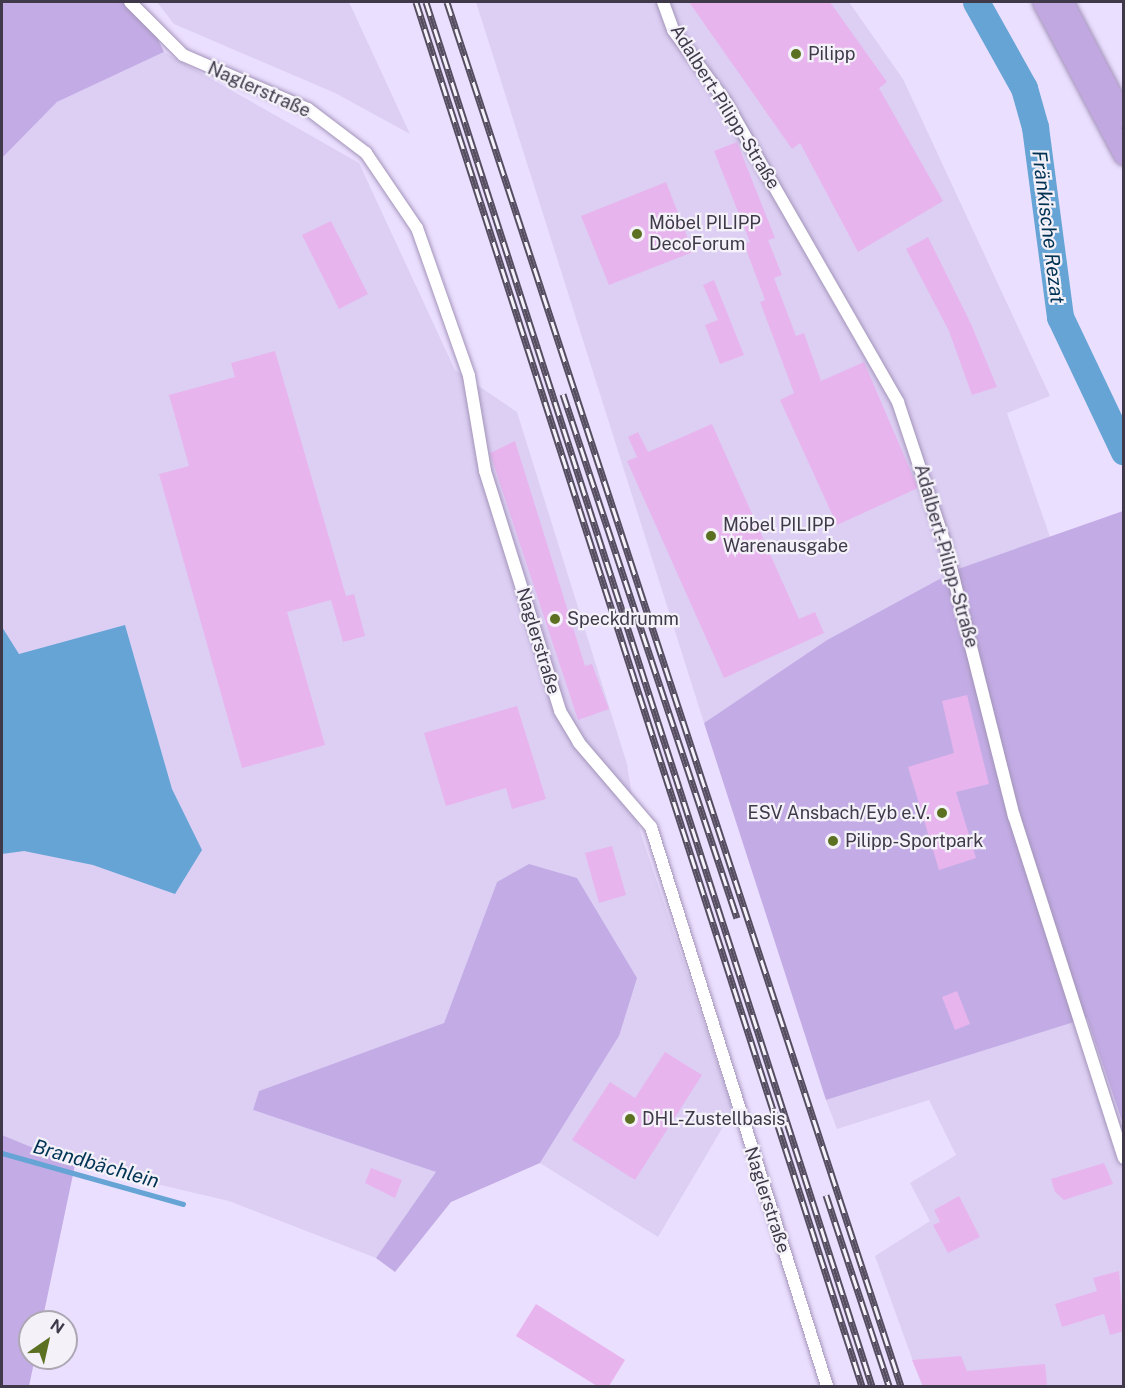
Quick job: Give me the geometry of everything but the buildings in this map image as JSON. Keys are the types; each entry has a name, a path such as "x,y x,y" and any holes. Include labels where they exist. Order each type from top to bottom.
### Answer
{"main road":[{"path":"1043,2 1124,155"},
{"path":"1063,2 1124,118"}],"street":[{"name":"Naglerstraße","path":"130,2 183,55 308,108 366,153 417,228 469,376 485,471 560,711 579,743 651,827 827,1386"},
{"name":"Adalbert-Pilipp-Straße","path":"663,2 673,30 725,101 898,402 944,540 1014,816 1124,1158"}],"shaded area":[{"path":"2,2 140,2 164,52 57,102 2,158"},
{"path":"157,2 349,2 410,134 335,93 174,24"},
{"path":"476,2 849,2 903,79 1050,396 1007,413 1050,537 958,569 827,640 704,723"},
{"path":"164,52 359,163 455,370 517,412 627,764 635,816 733,1110 658,1237 540,1163 619,1036 497,882 444,1023 259,1091 253,1110 437,1172 376,1258 229,1201 75,1165 2,1135 2,158 57,102"},
{"path":"1123,511 1123,1124 1087,1018 826,1100 704,723 827,640 958,569"},
{"path":"529,864 577,878 637,978 619,1036 540,1163 451,1202 395,1272 376,1258 436,1172 253,1110 259,1091 444,1023 497,882"},
{"path":"1087,1018 1123,1125 1123,1386 922,1386 875,1256 930,1221 910,1183 956,1155 929,1100 837,1129 826,1100"},
{"path":"2,1135 75,1165 45,1310 18,1310 18,1370 32,1370 29,1386 2,1386"}],"water":[{"path":"125,625 172,789 202,850 175,894 93,865 24,851 2,854 2,627 19,654"}],"waterway":[{"name":"Fränkische Rezat","path":"976,2 1024,88 1035,127 1060,317 1124,452"},
{"name":"Brandbächlein","path":"2,1153 183,1204"}],"railway":[{"path":"416,2 862,1386"},
{"path":"426,2 872,1386"},
{"path":"447,2 901,1386"},
{"path":"563,394 737,918"},
{"path":"826,1195 889,1386"}],"place":[{"name":"Pilipp","path":"796,54"},
{"name":"Möbel PILIPP DecoForum","path":"637,234"},
{"name":"Möbel PILIPP Warenausgabe","path":"711,536"},
{"name":"Speckdrumm","path":"555,619"},
{"name":"ESV Ansbach/Eyb e.V.","path":"942,813"},
{"name":"Pilipp-Sportpark","path":"833,841"},
{"name":"DHL-Zustellbasis","path":"630,1119"}]}
